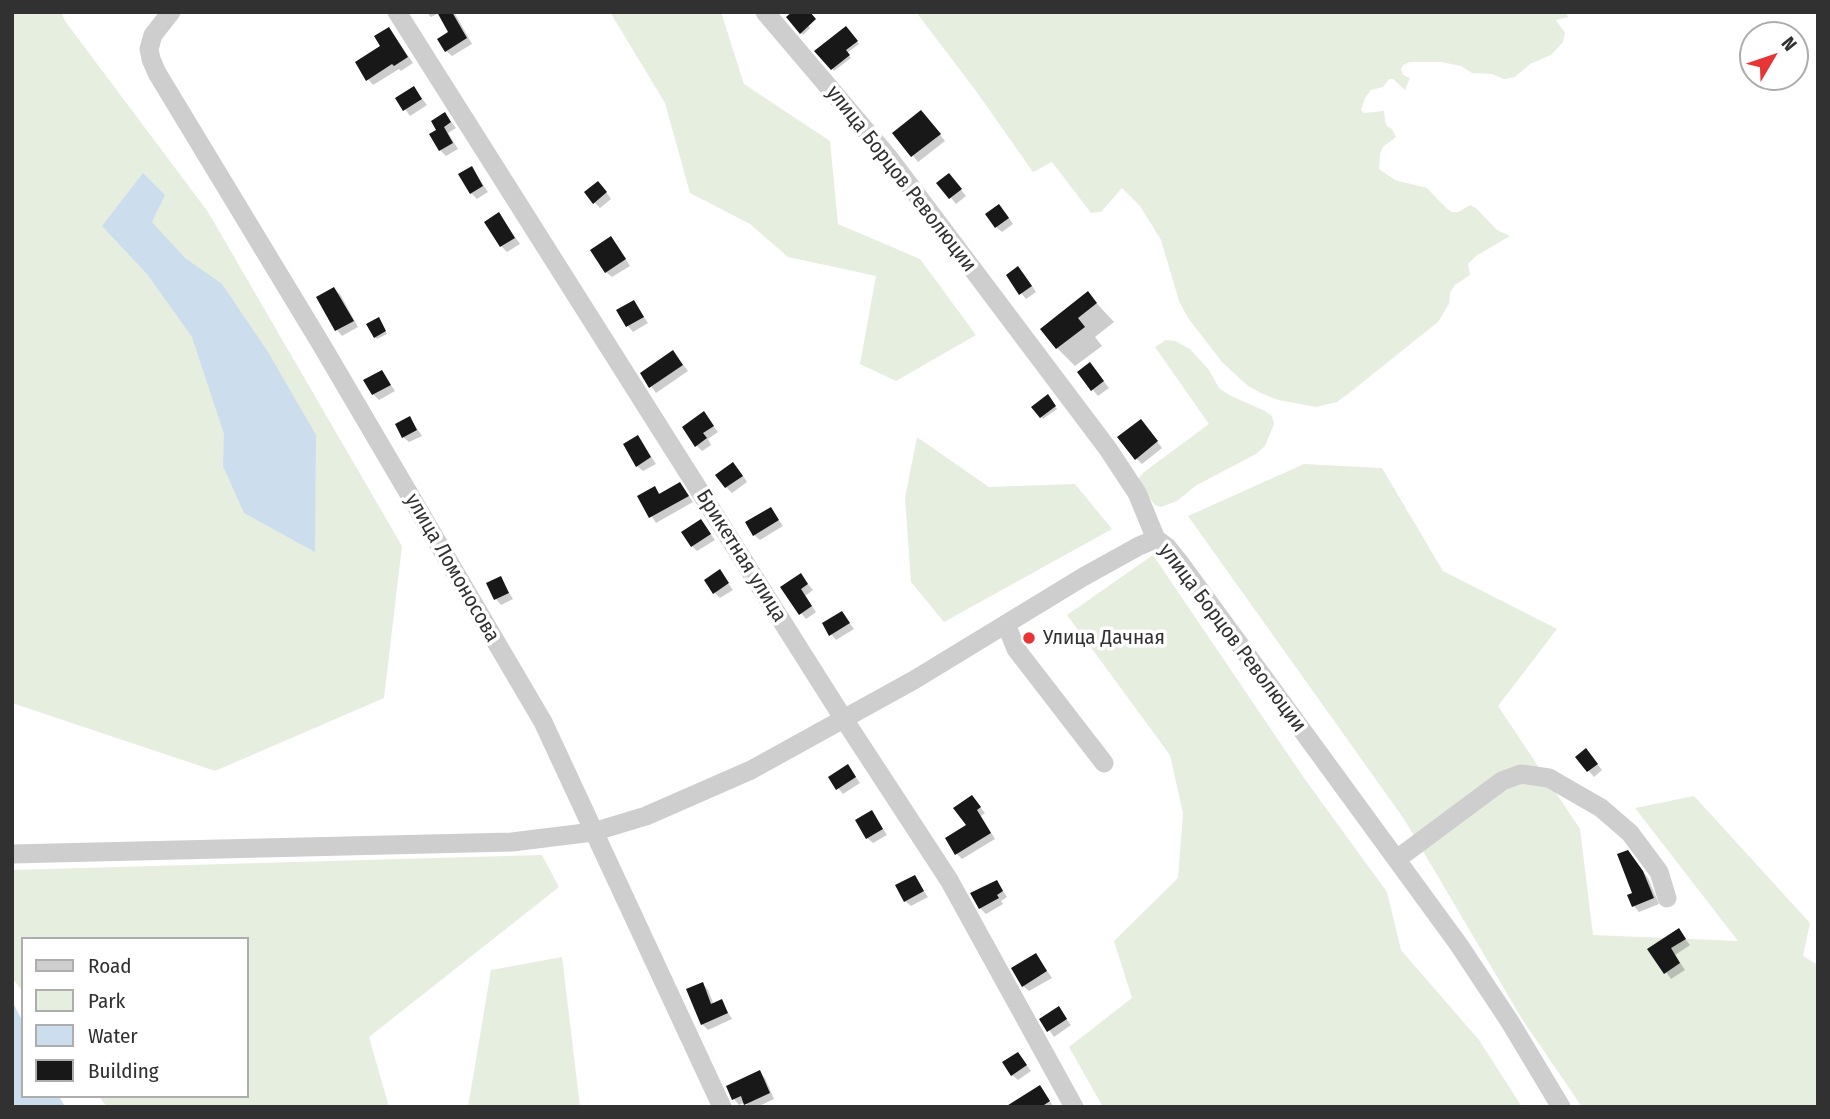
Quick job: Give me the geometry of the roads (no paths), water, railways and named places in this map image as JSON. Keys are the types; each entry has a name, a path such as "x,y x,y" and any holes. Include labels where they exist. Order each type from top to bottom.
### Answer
{"street":[{"name":"улица Ломоносова","path":"171,12 153,35 149,48 150,59 543,722 722,1107"},
{"name":"Брикетная улица","path":"397,12 844,719 949,880 1074,1107"},
{"name":"улица Борцов Революции","path":"765,12 889,158 1092,428 1137,493 1156,539 1167,547 1180,564 1397,859 1510,1022 1560,1107"},
{"path":"12,854 512,842 593,832 646,816 751,770 844,719 1139,546 1156,539"},
{"path":"1006,624 1016,649 1104,764"},
{"path":"1397,859 1502,781 1521,774 1549,778 1601,808 1630,833 1659,872 1667,898"}],"water":[{"path":"143,173 165,195 152,222 185,258 222,284 268,352 316,435 315,552 244,513 223,466 224,434 192,337 147,274 102,226"},
{"path":"12,1001 21,1018 21,1098 60,1098 65,1107 12,1107"}],"place":[{"name":"Улица Дачная","path":"1029,638"}]}
